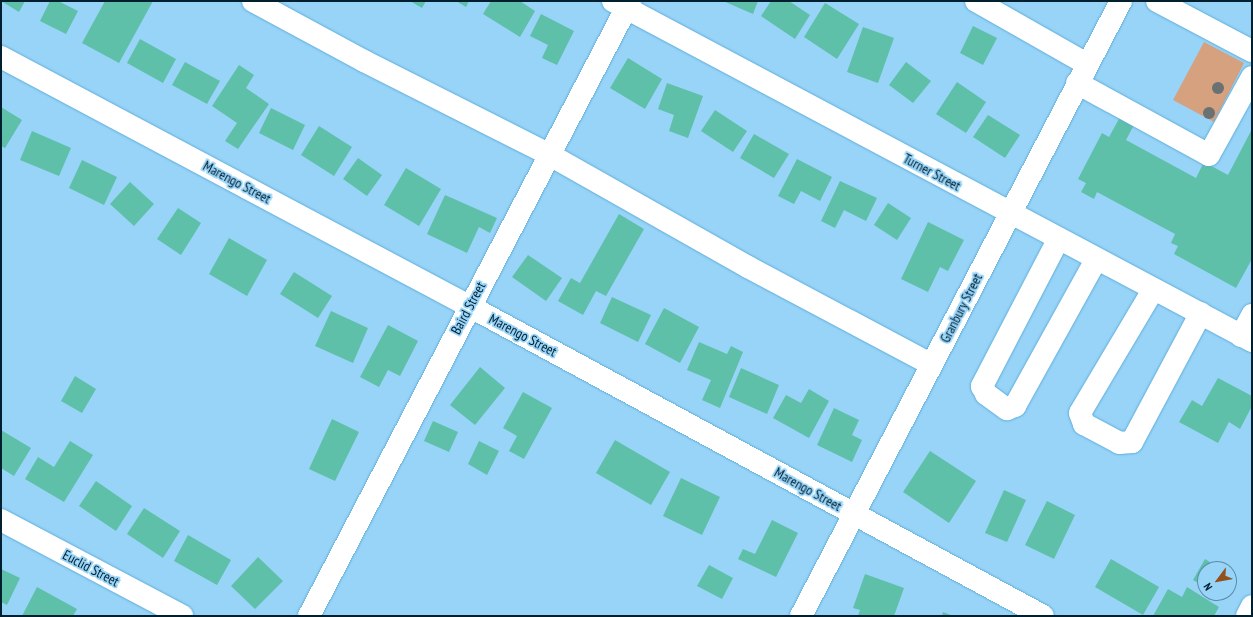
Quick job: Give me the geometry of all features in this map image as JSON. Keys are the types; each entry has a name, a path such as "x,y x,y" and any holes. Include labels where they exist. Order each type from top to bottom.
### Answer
{"street":[{"path":"254,1 364,61 550,155 748,267 932,365"},
{"path":"976,1 1087,64"},
{"name":"Granbury Street","path":"800,616 1121,1"},
{"path":"1157,1 1252,51"},
{"name":"Baird Street","path":"309,616 469,306 550,155 623,3"},
{"name":"Turner Street","path":"623,3 1058,240 1247,338"},
{"name":"Marengo Street","path":"1,57 469,306 1043,616"},
{"path":"1077,83 1209,155 1246,104 1252,77"},
{"path":"1058,240 982,386 986,394 1007,409 1015,406 1096,260"},
{"path":"1153,290 1080,413 1084,424 1119,443 1132,442 1201,313"},
{"path":"1247,338 1252,315"},
{"name":"Euclid Street","path":"1,520 182,616"},
{"path":"1247,616 1252,606"}],"shaded area":[{"path":"1204,42 1244,63 1214,122 1173,100"}],"building":[{"path":"1,1 25,1 19,12"},
{"path":"50,1 58,1 78,11 66,34 40,21"},
{"path":"105,1 153,1 119,63 82,43"},
{"path":"410,1 426,1 422,8"},
{"path":"456,1 469,1 466,7"},
{"path":"491,1 520,1 535,11 520,37 483,14"},
{"path":"723,1 758,1 753,14"},
{"path":"771,1 789,1 810,15 795,39 761,16"},
{"path":"825,3 859,24 837,59 804,37"},
{"path":"541,14 574,31 557,65 542,58 548,45 530,36"},
{"path":"973,26 997,38 983,65 960,53"},
{"path":"863,27 894,38 878,83 847,72"},
{"path":"140,39 176,59 163,83 127,63"},
{"path":"628,58 662,79 645,109 610,88"},
{"path":"185,62 220,81 207,104 172,85"},
{"path":"906,62 931,81 913,103 889,85"},
{"path":"239,65 254,75 246,88 269,104 238,149 225,141 237,123 212,106"},
{"path":"957,82 986,102 966,133 936,114"},
{"path":"667,83 703,96 688,138 669,131 674,115 658,109"},
{"path":"1,107 22,120 5,148 1,146"},
{"path":"271,108 305,125 293,150 259,133"},
{"path":"715,110 747,131 733,152 701,131"},
{"path":"988,115 1020,135 1005,158 973,137"},
{"path":"1120,117 1134,125 1126,140 1196,178 1204,162 1228,175 1252,129 1252,259 1236,288 1174,254 1178,246 1171,243 1175,234 1097,192 1094,199 1081,192 1086,183 1078,179 1102,133 1109,137"},
{"path":"319,126 352,147 334,176 301,155"},
{"path":"32,131 71,148 59,176 20,160"},
{"path":"754,134 789,154 774,178 740,158"},
{"path":"358,158 382,175 367,196 343,179"},
{"path":"797,159 832,177 820,201 801,191 794,204 778,196"},
{"path":"82,160 117,177 104,205 69,188"},
{"path":"406,168 441,189 419,226 384,205"},
{"path":"840,181 877,198 866,221 844,210 835,228 821,221"},
{"path":"130,182 154,204 134,226 110,204"},
{"path":"445,195 497,218 490,233 479,227 467,253 427,234"},
{"path":"888,203 911,218 897,240 874,225"},
{"path":"178,208 201,223 181,255 157,239"},
{"path":"619,214 644,229 606,296 596,291 583,315 558,301 571,278 580,283"},
{"path":"928,222 964,240 948,271 940,267 928,292 901,279"},
{"path":"229,238 267,260 247,296 209,274"},
{"path":"528,255 562,278 546,301 512,277"},
{"path":"294,272 332,296 318,318 280,294"},
{"path":"612,297 651,315 638,342 600,323"},
{"path":"664,308 699,327 680,363 645,344"},
{"path":"331,311 368,328 353,363 315,346"},
{"path":"388,325 418,341 400,376 388,370 379,387 360,377"},
{"path":"699,342 727,354 731,346 743,352 720,408 702,400 711,380 687,370"},
{"path":"480,367 505,388 475,425 450,405"},
{"path":"741,368 779,385 767,414 729,397"},
{"path":"75,376 96,389 82,413 61,401"},
{"path":"1218,378 1252,396 1252,406 1240,429 1229,422 1218,443 1179,422 1192,400 1202,406"},
{"path":"809,389 829,401 809,438 773,418 786,395 801,403"},
{"path":"523,392 552,408 524,459 509,451 517,436 503,428"},
{"path":"834,408 859,420 852,435 862,440 852,462 817,445"},
{"path":"332,419 359,432 335,481 309,469"},
{"path":"433,421 458,432 449,452 424,441"},
{"path":"1,430 31,448 14,476 1,468"},
{"path":"615,440 670,472 651,505 596,473"},
{"path":"70,441 93,455 64,502 25,479 38,457 54,467"},
{"path":"479,441 499,451 487,475 468,464"},
{"path":"930,451 976,481 949,523 903,492"},
{"path":"681,478 720,497 702,535 663,516"},
{"path":"96,481 132,506 116,531 79,506"},
{"path":"1004,490 1026,500 1007,542 985,533"},
{"path":"1047,501 1075,515 1054,559 1025,545"},
{"path":"144,508 180,531 163,558 127,534"},
{"path":"772,520 798,533 776,577 738,559 743,549 755,554"},
{"path":"188,535 231,560 217,585 174,561"},
{"path":"258,557 283,581 255,609 231,586"},
{"path":"1111,559 1159,587 1143,615 1095,587"},
{"path":"709,565 733,578 722,599 697,586"},
{"path":"1,569 20,578 7,605 1,602"},
{"path":"1197,573 1197,582 1193,580"},
{"path":"865,574 904,588 894,616 858,616 860,610 853,608"},
{"path":"37,587 77,609 73,616 22,616"},
{"path":"1187,587 1197,593 1197,601 1209,601 1219,607 1214,616 1153,616 1168,589 1182,597"},
{"path":"943,612 953,616 942,616"}]}
